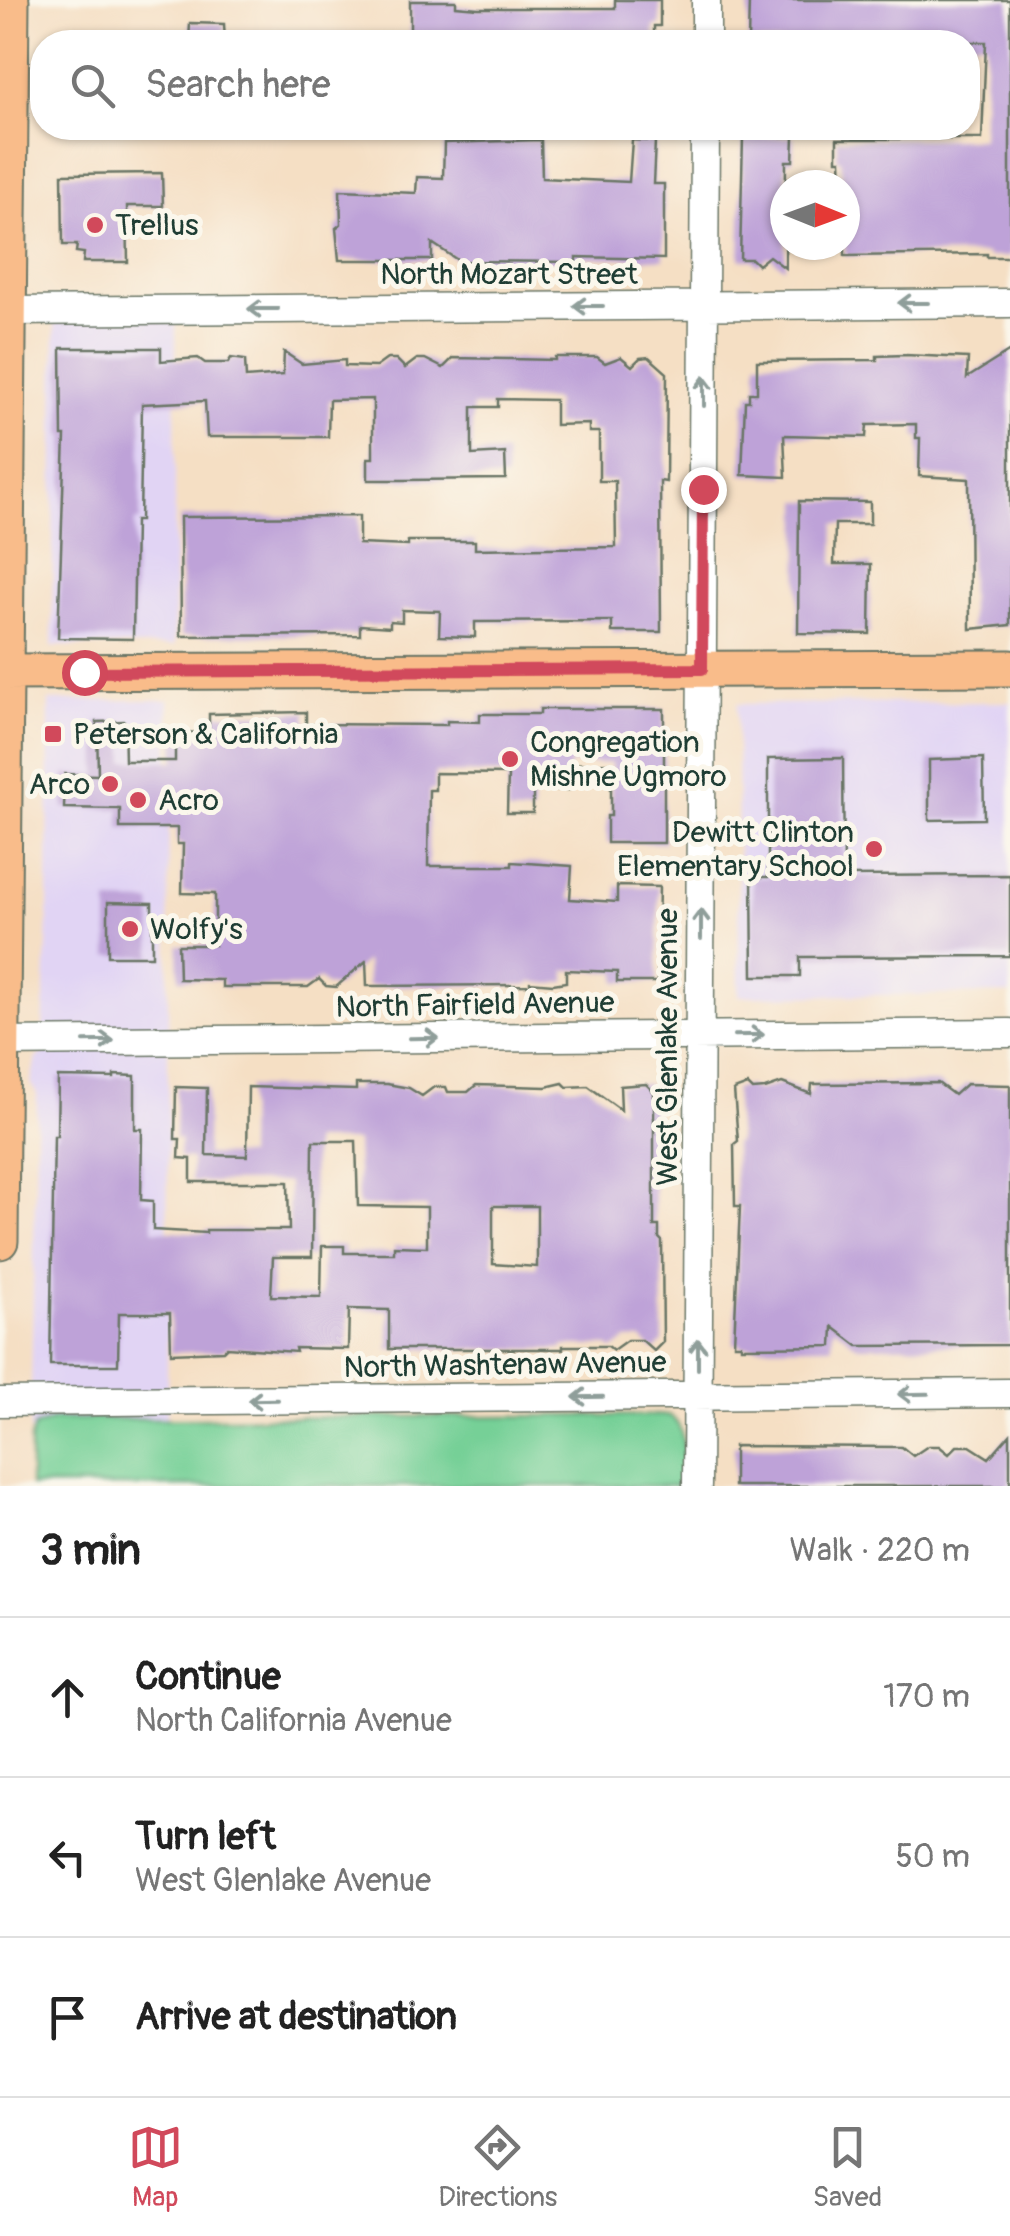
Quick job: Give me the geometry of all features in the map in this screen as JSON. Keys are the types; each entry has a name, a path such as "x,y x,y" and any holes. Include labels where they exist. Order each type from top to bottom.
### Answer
{"main road":[{"path":"0,1240 2,672 12,0"},
{"path":"2,672 1010,668"}],"street":[{"path":"706,0 706,30"},
{"name":"West Glenlake Avenue","path":"697,1486 706,140"},
{"name":"North Mozart Street","path":"9,311 1010,303"},
{"name":"North Fairfield Avenue","path":"1,1042 1010,1033"},
{"name":"North Washtenaw Avenue","path":"0,1402 1010,1393"}],"shaded area":[{"path":"176,316 174,646 52,646 55,318"},
{"path":"169,700 167,1418 54,1419 34,1427 30,1439 37,1094 31,1082 36,1058 42,1053 48,917 49,701"},
{"name":"Dewitt Clinton Elementary School","path":"1010,702 1010,994 739,996 737,704"}],"green space":[{"path":"669,1415 682,1437 682,1486 30,1486 30,1439 34,1427 54,1419"}],"building":[{"path":"615,0 660,0 660,26 654,26 654,30 410,30 410,1 456,1 456,6 478,8 615,8"},
{"path":"749,0 1010,0 1010,257 860,256 860,170 841,170 837,140 982,139 986,42 980,42 980,30 748,30"},
{"path":"190,23 224,24 224,30 190,30"},
{"path":"541,140 542,178 629,182 632,140 655,141 653,184 664,184 664,259 459,261 432,243 432,260 339,260 336,228 341,224 340,190 416,193 417,177 443,178 444,143"},
{"path":"743,140 794,140 793,161 786,161 786,170 770,170 770,257 758,265 752,259 740,259"},
{"name":"Trellus","path":"162,173 163,206 127,206 128,262 83,262 84,253 76,252 77,245 63,245 62,174"},
{"path":"61,348 161,348 161,361 245,360 246,378 283,375 284,352 302,364 345,360 345,366 376,367 387,359 396,359 405,368 417,359 443,368 453,358 597,357 605,363 621,357 632,366 640,358 649,357 667,373 666,482 660,481 661,632 612,632 612,621 475,622 475,637 439,636 440,611 402,610 402,622 390,621 390,627 360,625 360,635 181,636 180,517 359,516 359,544 408,546 408,541 475,541 475,549 616,547 615,481 599,481 599,432 589,432 589,424 555,425 555,400 498,399 498,407 472,407 472,455 505,453 506,479 368,480 368,458 373,458 373,399 329,400 328,437 207,437 205,401 142,404 133,639 58,638 65,436"},
{"path":"1010,351 1010,625 970,629 969,479 919,476 920,438 916,438 916,424 867,425 866,437 784,435 786,477 742,475 745,401 749,401 749,393 757,393 757,361 877,360 877,356 905,355 968,358 967,378"},
{"path":"799,501 870,502 870,524 835,524 834,564 871,564 870,634 798,633"},
{"path":"540,709 664,709 664,843 607,843 611,763 569,764 569,790 533,790 533,813 507,813 508,774 435,773 435,790 429,790 428,866 512,866 512,862 572,866 570,899 617,902 617,886 659,887 657,982 617,982 617,972 566,970 566,982 553,984 367,986 366,961 336,987 326,986 319,979 308,987 222,987 222,980 179,979 178,945 215,945 215,894 182,893 183,844 177,844 177,828 120,828 120,809 64,808 65,774 98,775 97,722 124,721 125,761 175,761 175,732 209,733 209,714 306,712 306,724 447,725 447,721 480,722 480,714 540,714"},
{"path":"843,758 844,876 1010,875 1010,956 800,957 800,976 753,976 752,877 768,877 768,759"},
{"path":"983,758 984,819 929,820 929,760"},
{"name":"Wolfy's","path":"108,902 152,903 152,956 108,956"},
{"path":"135,1076 135,1129 142,1129 141,1200 153,1201 153,1230 206,1233 289,1230 288,1182 191,1182 191,1159 179,1158 180,1139 175,1139 176,1087 207,1088 206,1155 247,1156 248,1087 356,1090 356,1084 387,1084 409,1088 422,1096 434,1087 468,1092 476,1085 546,1087 563,1083 567,1087 588,1086 621,1110 620,1086 646,1084 654,1092 654,1226 659,1226 662,1241 663,1342 654,1351 642,1340 627,1340 613,1350 608,1346 389,1349 389,1310 349,1309 348,1349 295,1348 296,1352 227,1347 223,1351 171,1353 170,1313 119,1313 118,1365 50,1365 58,1077","holes":["313,1141 356,1141 358,1206 427,1207 427,1247 394,1246 394,1253 344,1253 344,1246 322,1246 321,1297 271,1296 273,1257 312,1257","493,1206 537,1206 537,1267 493,1264"]},
{"path":"782,1083 811,1094 812,1084 938,1083 954,1095 966,1084 1010,1085 1010,1345 858,1346 833,1327 832,1346 734,1344 740,1206 735,1206 734,1144 738,1141 734,1090 748,1085 753,1090 765,1089"},
{"path":"1010,1434 1010,1486 734,1486 734,1446 902,1447 913,1456 928,1446 939,1446 949,1454 957,1446 970,1446 989,1458"}],"place":[{"name":"Trellus","path":"95,225"},
{"name":"Peterson & California","path":"53,734"},
{"name":"Congregation Mishne Ugmoro","path":"510,759"},
{"name":"Arco","path":"110,784"},
{"name":"Acro","path":"138,800"},
{"name":"Dewitt Clinton Elementary School","path":"874,849"},
{"name":"Wolfy's","path":"130,929"}],"route":[{"path":"84,672 702,669 703,489"}]}
